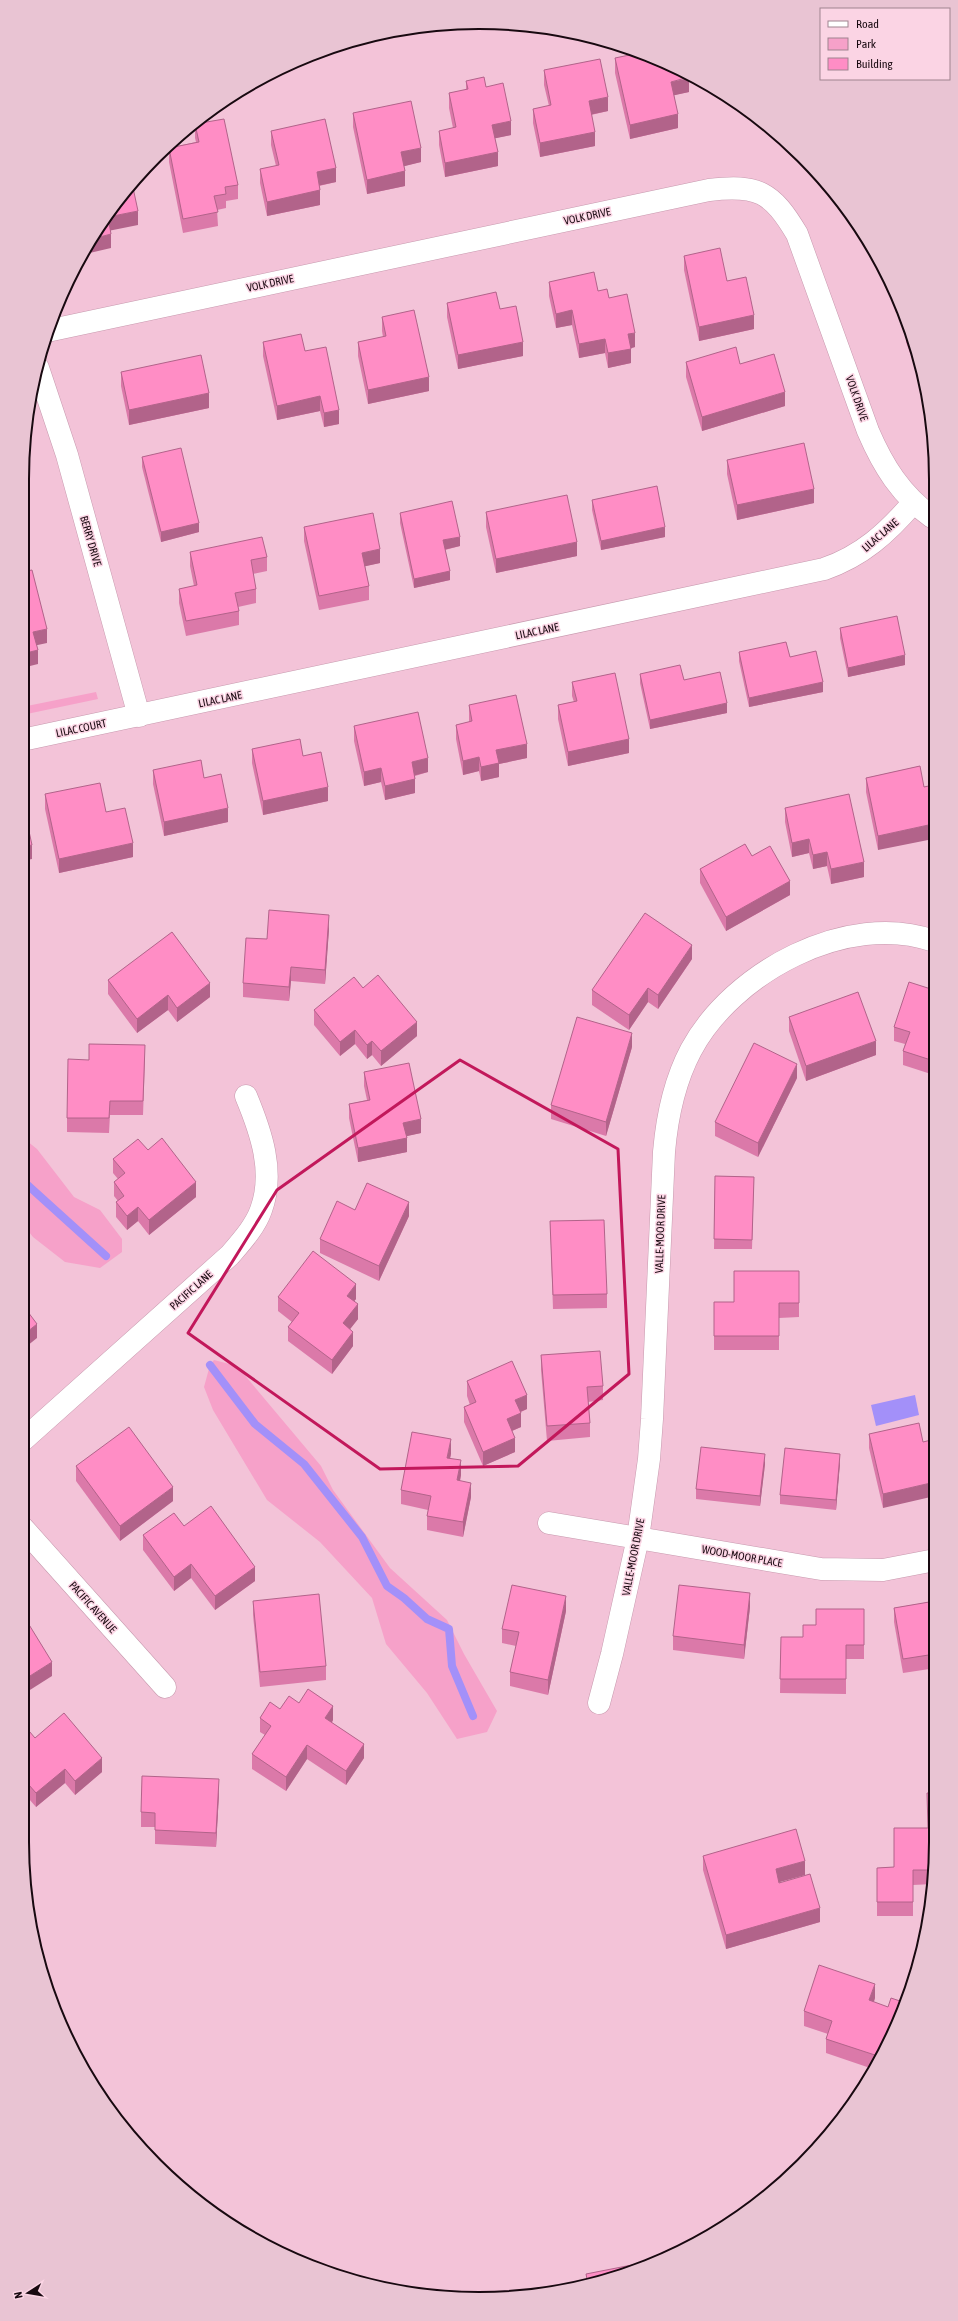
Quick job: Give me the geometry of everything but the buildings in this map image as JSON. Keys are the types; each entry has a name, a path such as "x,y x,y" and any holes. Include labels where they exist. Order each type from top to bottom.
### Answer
{"street":[{"name":"VOLK DRIVE","path":"55,329 709,190 728,188 752,189 770,199 786,214 797,234 874,445 895,482 913,503 929,515"},
{"name":"BERRY DRIVE","path":"41,377 67,455 139,716"},
{"name":"LILAC LANE","path":"139,716 824,569 850,558 867,548 893,526 913,503"},
{"name":"LILAC COURT","path":"29,739 139,716"},
{"name":"VALLE-MOOR DRIVE","path":"599,1703 619,1625 638,1538 652,1419 666,1126 679,1075 691,1049 707,1026 745,986 792,956 814,946 862,935 900,935 929,940"},
{"name":"PACIFIC LANE","path":"29,1435 230,1255 247,1234 261,1211 267,1186 266,1155 257,1123 246,1096"},
{"name":"WOOD-MOOR PLACE","path":"549,1523 842,1571 883,1570 929,1561"},
{"name":"PACIFIC AVENUE","path":"29,1535 165,1687"}],"highlighted area":[{"path":"460,1060 618,1149 629,1374 518,1466 380,1469 188,1333 277,1190"}],"green space":[{"path":"96,692 98,699 29,714 29,706"},
{"path":"29,1143 37,1149 74,1197 100,1210 122,1239 122,1252 100,1268 65,1262 33,1237 29,1232"},
{"path":"214,1360 237,1366 321,1466 333,1490 390,1568 447,1620 464,1654 497,1711 487,1732 457,1739 427,1693 386,1644 372,1598 320,1542 267,1500 213,1410 204,1387 210,1365"}],"shaded area":[{"path":"915,1395 919,1415 876,1426 871,1405"}],"waterway":[{"path":"29,1186 106,1256"},
{"path":"210,1365 255,1424 304,1464 362,1537 387,1586 404,1598 427,1619 449,1629 452,1666 473,1716"}]}
